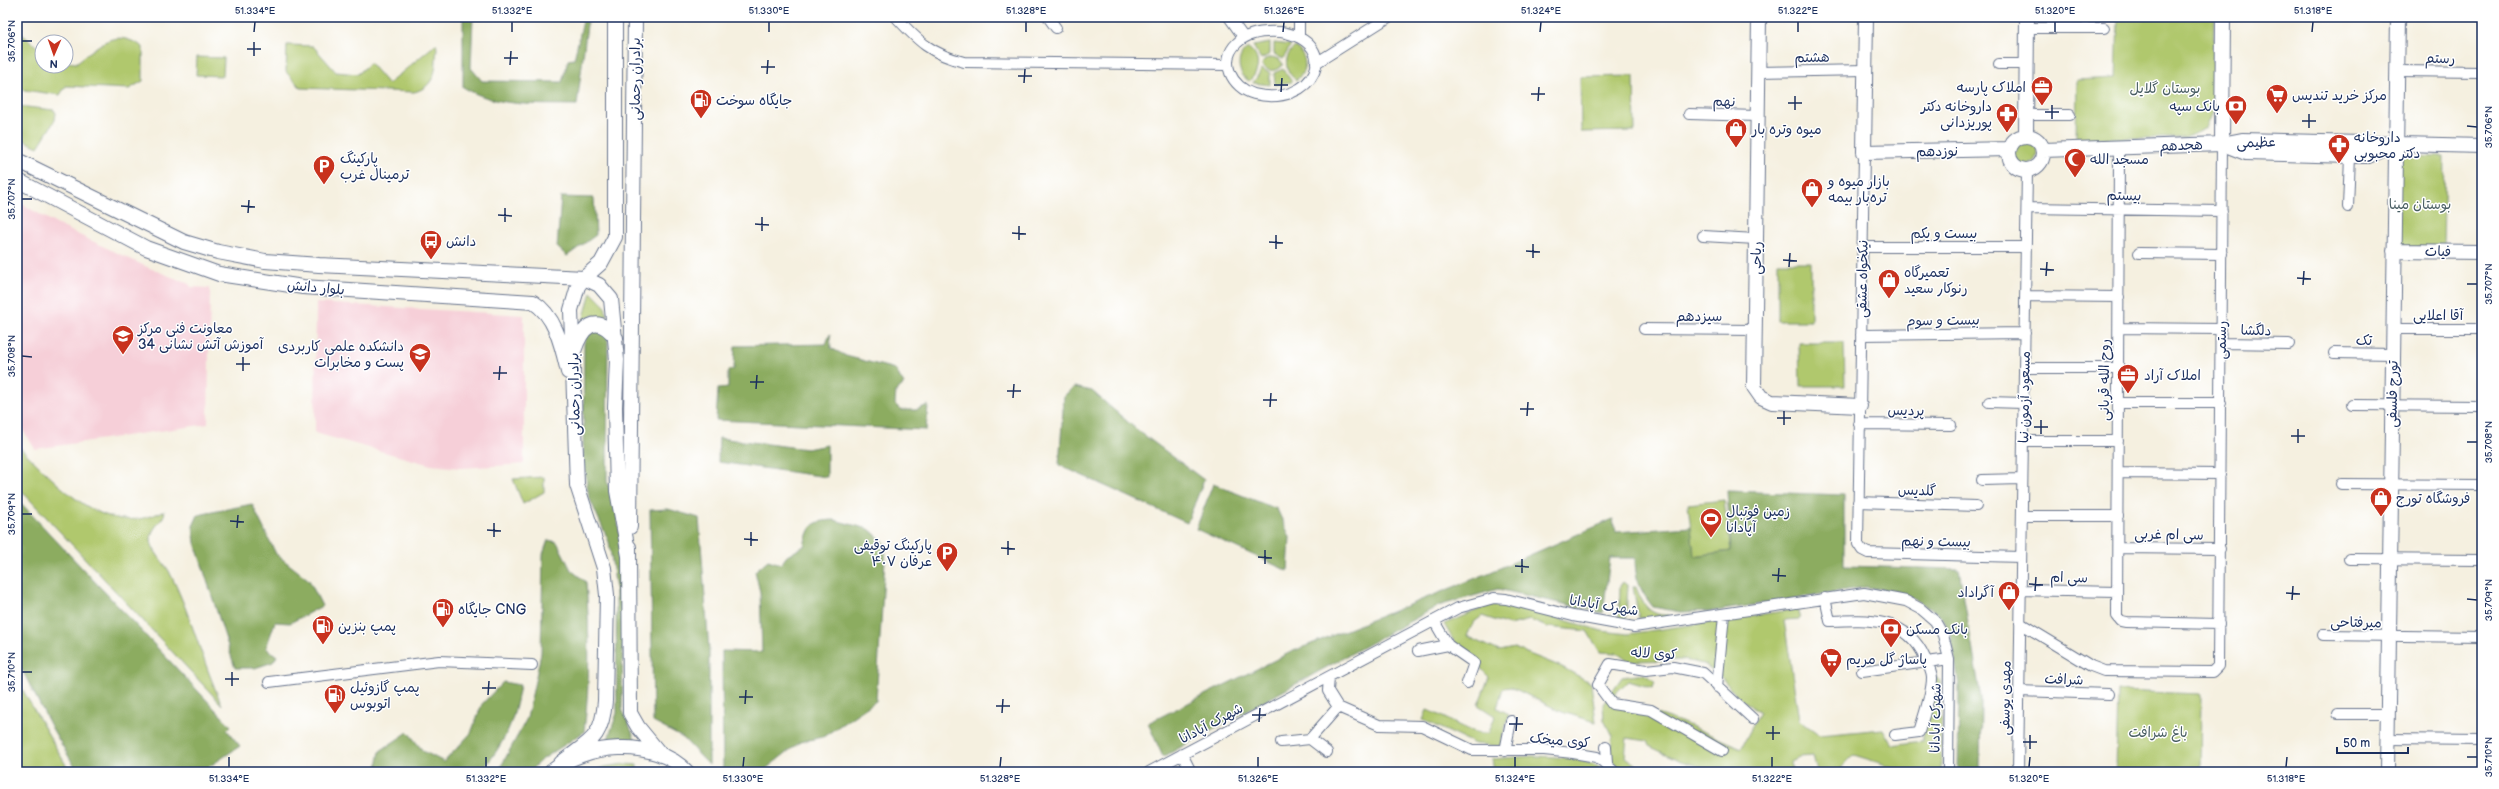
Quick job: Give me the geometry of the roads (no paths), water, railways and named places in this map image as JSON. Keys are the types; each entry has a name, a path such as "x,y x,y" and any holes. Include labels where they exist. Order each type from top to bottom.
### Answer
{"main road":[{"name":"برادران رحمانی","path":"556,767 597,735 604,719 607,595 604,568 577,485 571,310 574,295 584,278 601,263 614,237 615,17"},
{"name":"برادران رحمانی","path":"635,17 629,556 630,713 638,727 661,754"},
{"name":"ریاحی","path":"1759,17 1754,387 1761,397 1772,402 1860,406"},
{"name":"نیکخواه عشقی","path":"1864,152 1866,17"},
{"name":"رستمی","path":"2222,144 2223,17"},
{"name":"تورج فلسفی","path":"2386,772 2398,17"},
{"path":"2026,136 2027,22"},
{"path":"2026,136 2037,140 2043,150 2043,156 2037,165 2027,170 2022,170 2013,164 2009,149 2015,140 2026,136"},
{"name":"عظیمی","path":"2222,144 2242,140 2482,146"},
{"name":"عظیمی","path":"2222,144 2246,153 2368,156 2396,144"},
{"name":"هجدهم","path":"2043,150 2222,144"},
{"name":"نوزدهم","path":"1864,152 2009,149"},
{"name":"بلوار دانش","path":"17,160 184,242 218,252 265,260 319,265 584,278"},
{"name":"بلوار دانش","path":"17,180 146,248 219,274 303,287 533,302 541,307 553,326 574,394"},
{"name":"فیات","path":"2394,250 2482,252"},
{"path":"584,278 599,285 611,299 616,338 617,491 629,556"},
{"path":"573,354 578,338 587,326 597,324 607,327 616,338"},
{"path":"556,767 612,748 637,748 661,754 687,772"}],"street":[{"path":"896,17 921,44 945,57 964,62 1228,65"},
{"path":"1048,17 1056,28"},
{"path":"1230,17 1244,38"},
{"path":"1299,17 1299,37"},
{"path":"1316,63 1389,17"},
{"path":"2027,22 2104,28"},
{"path":"1271,32 1299,37 1311,48 1316,63 1312,79 1307,85 1291,93 1273,96 1254,94 1238,86 1233,80 1228,65 1232,49 1244,38 1271,32"},
{"path":"1999,64 2026,64"},
{"name":"هشتم","path":"1758,72 1866,70"},
{"name":"رستم","path":"2397,71 2482,72"},
{"name":"نهم","path":"1689,114 1758,116"},
{"path":"2026,115 2070,115"},
{"name":"رستمی","path":"2020,624 2091,666 2104,671 2212,672 2219,664 2222,144"},
{"name":"روح الله قربانی","path":"2119,147 2117,613 2124,622 2219,624"},
{"name":"نیکخواه عشقی","path":"1858,540 1864,152"},
{"path":"2348,207 2350,156"},
{"name":"مسعود آزمون نیا","path":"2020,624 2027,170"},
{"name":"بیستم","path":"2026,208 2222,211"},
{"path":"1703,236 1756,239"},
{"name":"بیست و یکم","path":"1863,247 2026,247"},
{"path":"2139,254 2222,254"},
{"path":"2025,296 2119,297"},
{"path":"2119,328 2221,329"},
{"name":"سیزدهم","path":"1644,329 1755,330"},
{"name":"آقا اعلایی","path":"2393,329 2482,329"},
{"name":"بیست و سوم","path":"1861,335 2025,333"},
{"name":"دلگشا","path":"2221,343 2289,344"},
{"name":"تک","path":"2334,354 2393,354"},
{"path":"2024,368 2118,368"},
{"path":"1989,402 2024,402"},
{"path":"2118,403 2221,403"},
{"path":"2352,404 2482,406"},
{"name":"پردیس","path":"1859,424 1951,425"},
{"path":"2023,442 2118,441"},
{"path":"2118,474 2220,474"},
{"path":"1982,480 2022,479"},
{"path":"2341,484 2482,485"},
{"name":"گلدیس","path":"1858,502 1976,506"},
{"path":"2022,516 2118,516"},
{"name":"بیست و نهم","path":"1858,540 1860,548 1868,553 2021,557"},
{"name":"سی ام غربی","path":"2118,548 2220,549"},
{"path":"2349,559 2482,560"},
{"name":"سی ام","path":"2020,590 2117,592"},
{"name":"شهرک آپادانا","path":"1149,772 1458,608 1494,598 1537,606 1573,616 1634,627 1724,615 1864,593 1906,601 1921,609 1935,621 1943,635 1949,659 1948,772"},
{"path":"1825,598 1830,621 1865,619 1904,631 1920,648 1927,662 1932,678 1919,732 1895,735"},
{"path":"1717,686 1724,615"},
{"path":"1434,621 1448,644 1474,663 1467,683"},
{"name":"مهدی یوسفی","path":"2018,772 2020,624"},
{"name":"میرفتاحی","path":"2323,635 2482,637"},
{"path":"1418,652 1448,644"},
{"path":"1862,671 1949,659"},
{"path":"269,682 439,661 532,665"},
{"name":"کوی لاله","path":"1722,751 1651,710 1612,704 1598,685 1610,664 1646,670 1673,667 1703,673 1753,720"},
{"path":"1282,742 1310,739 1338,707 1328,691 1329,677"},
{"name":"شرافت","path":"2019,691 2109,694"},
{"name":"کوی میخک","path":"1338,707 1379,725 1422,726 1472,750 1551,751 1597,757 1607,763 1615,772"},
{"path":"2338,714 2387,714"},
{"path":"1505,751 1511,721"},
{"path":"1310,739 1327,752"},
{"path":"2387,739 2482,740"},
{"path":"1606,747 1607,763"},
{"path":"1182,754 1191,772"}],"place":[{"name":"املاک پارسه","path":"2042,106"},
{"name":"مرکز خرید تندیس","path":"2277,114"},
{"name":"جایگاه سوخت","path":"701,120"},
{"name":"بانک سپه","path":"2236,126"},
{"name":"داروخانه دکتر پوریزدانی","path":"2007,134"},
{"name":"میوه وتره بار","path":"1736,148"},
{"name":"داروخانه دکتر محبوبی","path":"2339,164"},
{"name":"مسجد الله","path":"2075,178"},
{"name":"پارکینگ ترمینال غرب","path":"324,186"},
{"name":"بازار میوه و تره‌بار بیمه","path":"1812,208"},
{"name":"دانش","path":"431,260"},
{"name":"تعمیرگاه رنوکار سعید","path":"1889,300"},
{"name":"معاونت فنی مرکز آموزش آتش نشانی 34","path":"123,356"},
{"name":"دانشکده علمی کاربردی پست و مخابرات","path":"420,374"},
{"name":"املاک آراد","path":"2128,394"},
{"name":"فروشگاه تورج","path":"2381,518"},
{"name":"زمین فوتبال آپادانا","path":"1711,538"},
{"name":"پارکینگ توقیفی عرفان ۴۰۷","path":"947,572"},
{"name":"آگراداد","path":"2009,612"},
{"name":"جایگاه CNG","path":"443,628"},
{"name":"پمپ بنزین","path":"323,646"},
{"name":"بانک مسکن","path":"1891,648"},
{"name":"پاساژ گل مریم","path":"1831,678"},
{"name":"پمپ گازوئیل اتوبوس","path":"335,714"}],"park label":[{"name":"بوستان گلایل","path":"2165,88"},
{"name":"بوستان مینا","path":"2420,204"},
{"name":"باغ شرافت","path":"2158,732"}]}
